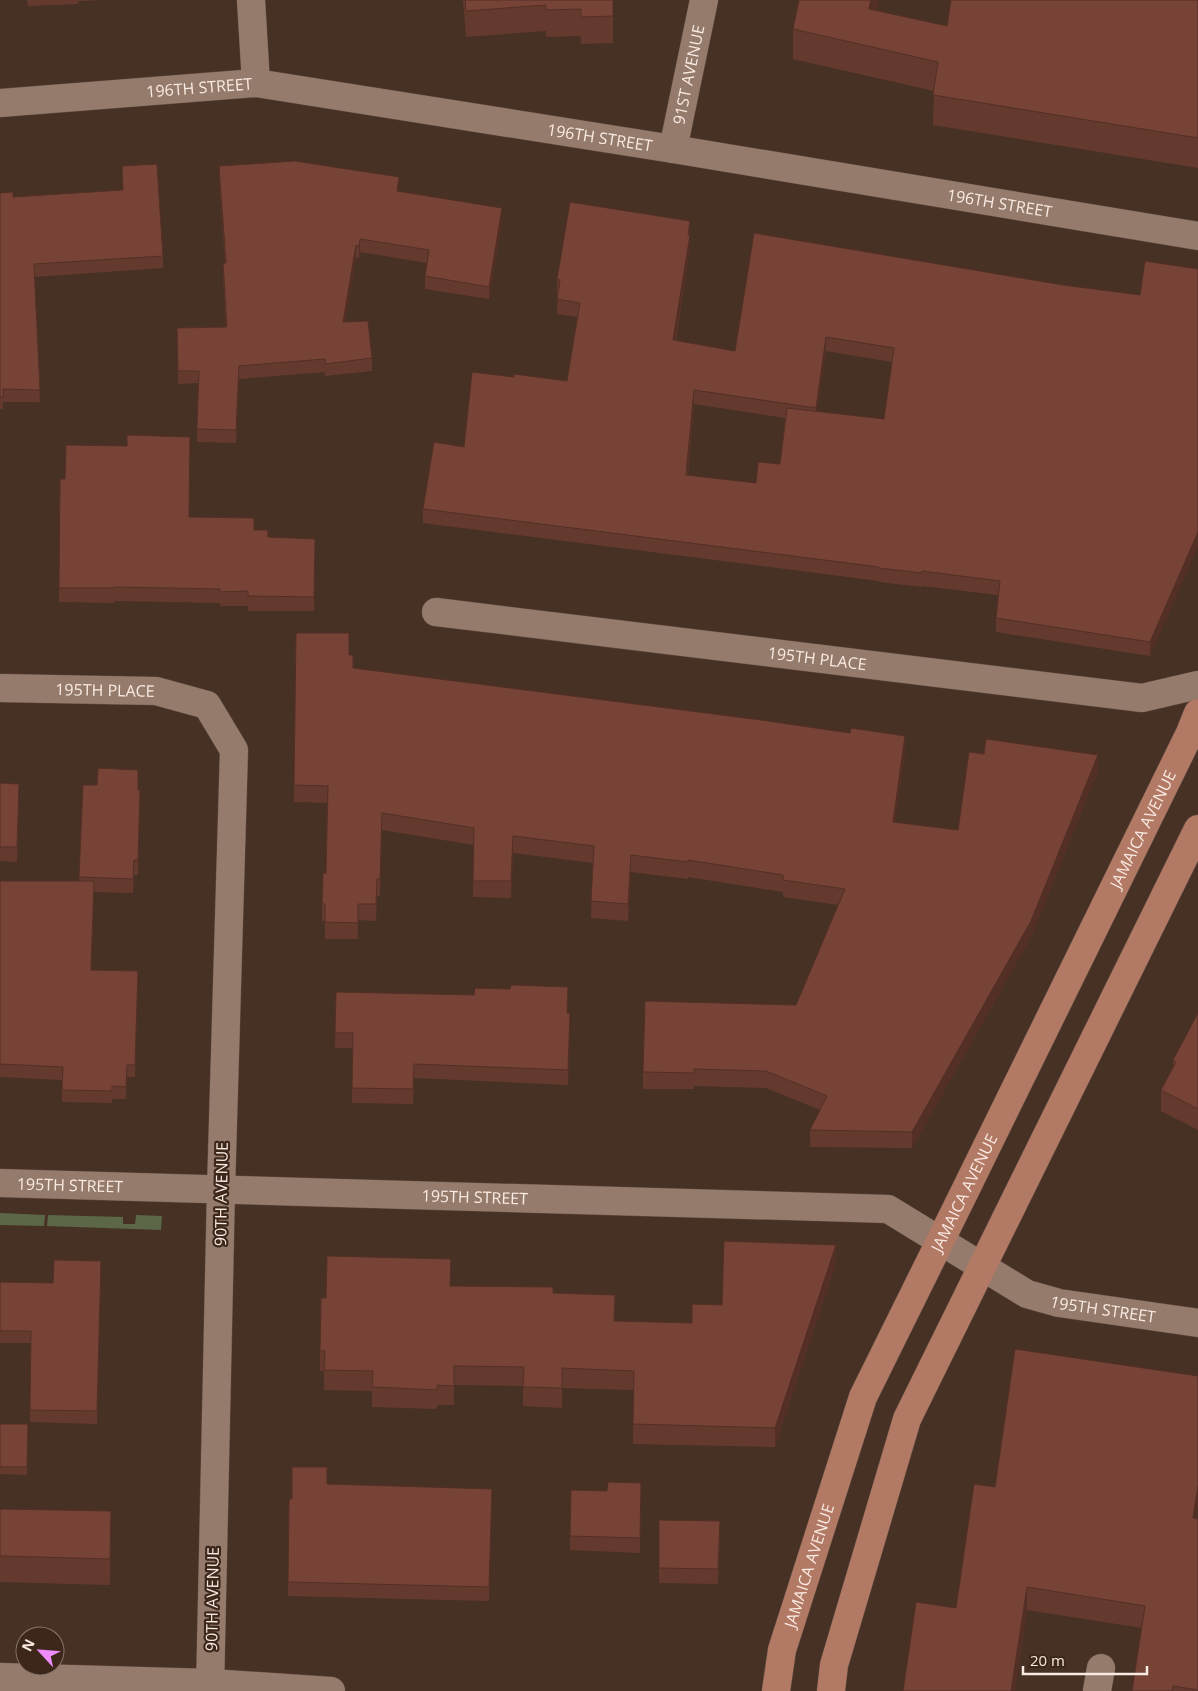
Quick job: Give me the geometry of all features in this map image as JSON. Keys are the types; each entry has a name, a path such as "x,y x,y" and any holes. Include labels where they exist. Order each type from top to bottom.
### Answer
{"main road":[{"name":"JAMAICA AVENUE","path":"776,1691 782,1650 863,1397 1177,760 1198,713"},
{"path":"831,1691 834,1665 907,1419 1198,829"}],"street":[{"path":"251,0 256,83"},
{"name":"91ST AVENUE","path":"673,149 704,0"},
{"name":"196TH STREET","path":"0,103 256,83 673,149 1198,236"},
{"name":"195TH PLACE","path":"436,612 1142,698 1198,685"},
{"name":"195TH PLACE","path":"0,688 156,691 207,705"},
{"name":"90TH AVENUE","path":"207,705 234,750 221,1189 210,1687"},
{"name":"195TH STREET","path":"0,1183 888,1209 1027,1294 1059,1303 1198,1323"},
{"path":"0,1677 331,1691"}],"green space":[{"path":"0,1213 45,1215 44,1226 0,1225"},
{"path":"48,1215 123,1217 123,1224 135,1224 136,1215 162,1216 161,1230 47,1226"}],"building":[{"path":"465,0 613,0 613,16 581,17 581,9 546,10 546,5 466,11"},
{"path":"799,0 871,0 869,9 947,26 951,0 1198,0 1198,138 933,95 938,62 793,29"},
{"path":"295,161 399,177 397,191 502,208 489,287 425,276 429,250 360,239 359,246 356,245 343,322 368,321 372,358 325,364 325,359 239,366 236,430 197,429 199,371 178,371 177,328 227,327 223,263 226,263 219,166"},
{"path":"157,164 163,256 34,264 40,390 3,389 3,397 0,397 0,193 13,192 13,197 123,190 122,166"},
{"path":"570,202 690,221 688,235 690,235 673,340 735,351 754,233 1063,285 1140,295 1145,261 1198,269 1198,532 1150,642 996,618 1000,581 922,571 922,573 879,568 423,509 434,442 464,447 472,372 514,377 514,374 567,381 580,303 557,299 560,280 557,279","holes":["826,337 894,348 884,419 787,408 780,464 758,462 756,483 686,475 694,390 816,408"]},
{"path":"127,435 190,437 189,517 254,518 254,530 268,530 268,537 315,539 314,597 248,596 248,591 220,592 220,589 59,588 60,479 65,479 66,445 127,446"},
{"path":"296,633 349,633 349,655 353,655 353,668 850,733 851,728 905,736 893,822 958,830 969,752 984,754 986,739 1098,755 1031,921 912,1132 810,1130 827,1096 766,1071 694,1069 694,1073 643,1072 645,1001 796,1005 845,889 783,880 783,875 688,860 688,862 631,855 628,904 591,901 594,846 513,836 511,881 473,881 474,828 382,813 380,879 377,879 376,904 358,904 358,923 325,922 325,904 322,904 323,873 326,873 328,786 294,785"},
{"path":"98,768 138,770 138,790 140,790 138,860 134,860 133,879 79,877 83,785 97,785"},
{"path":"0,783 19,784 17,847 0,847"},
{"path":"0,881 94,881 91,970 138,971 135,1065 127,1065 126,1087 112,1086 112,1091 62,1090 63,1067 0,1064"},
{"path":"511,985 568,987 567,1013 570,1013 568,1070 414,1064 413,1089 352,1088 353,1033 335,1033 336,992 474,995 475,988 510,989"},
{"path":"1198,1013 1198,1109 1161,1090 1176,1062 1173,1060"},
{"path":"724,1241 836,1245 775,1428 633,1424 634,1371 562,1368 562,1388 523,1387 524,1367 454,1366 454,1386 437,1385 437,1390 372,1387 373,1371 324,1370 325,1351 320,1351 321,1298 326,1298 327,1256 451,1259 450,1286 553,1287 553,1293 615,1295 614,1321 692,1323 692,1304 722,1305"},
{"path":"54,1260 101,1261 97,1411 30,1410 31,1331 0,1331 0,1282 53,1283"},
{"path":"1015,1349 1198,1376 1198,1486 1193,1518 1198,1519 1198,1690 1173,1686 1172,1691 1132,1691 1145,1606 1027,1587 1011,1691 903,1691 916,1602 956,1608 974,1484 995,1487"},
{"path":"0,1424 28,1424 27,1467 0,1467"},
{"path":"292,1467 327,1467 327,1484 492,1489 489,1587 288,1582 289,1499 292,1499"},
{"path":"608,1482 641,1483 640,1538 570,1536 571,1490 607,1491"},
{"path":"0,1509 111,1511 110,1559 0,1556"},
{"path":"659,1520 720,1521 718,1569 659,1568"}]}
